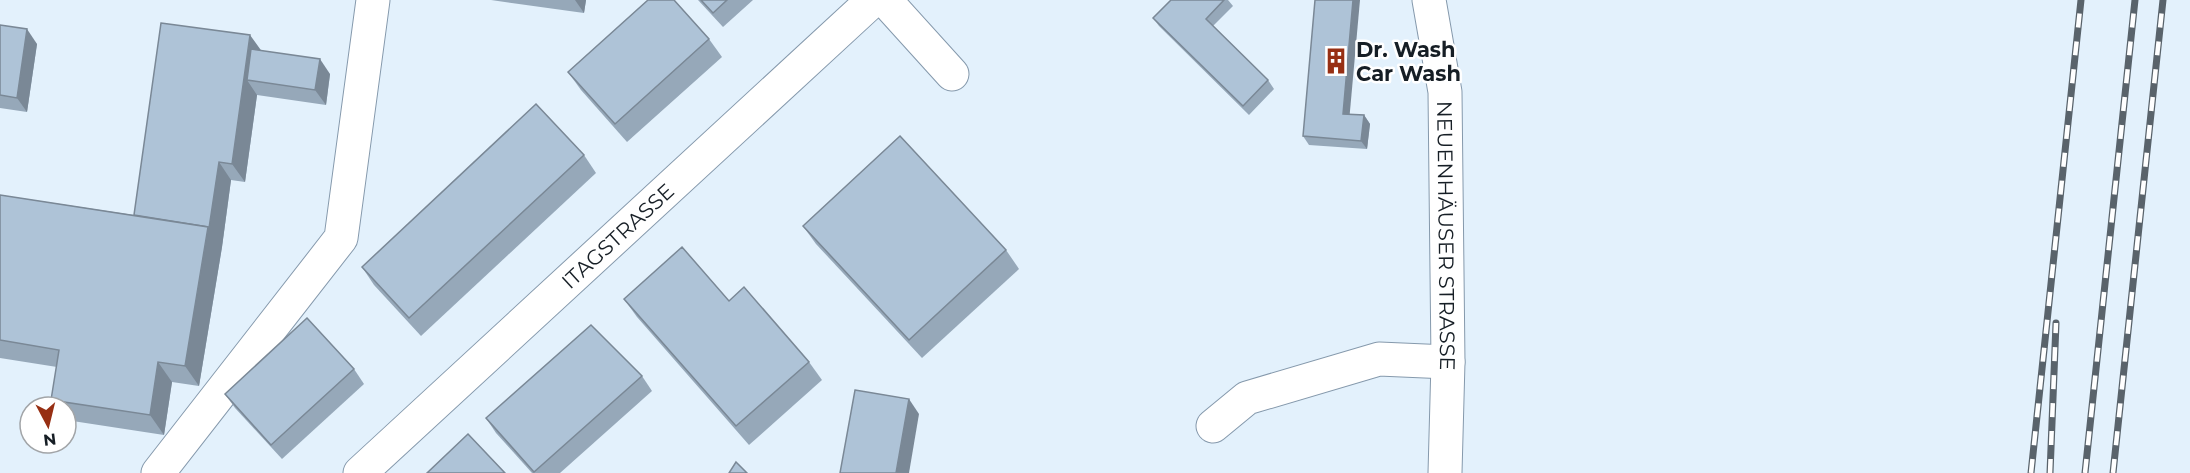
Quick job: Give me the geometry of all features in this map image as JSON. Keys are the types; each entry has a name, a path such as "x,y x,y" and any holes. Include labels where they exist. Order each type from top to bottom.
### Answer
{"street":[{"path":"158,473 341,238 373,0"},
{"name":"ITAGSTRASSE","path":"360,473 873,0"},
{"path":"885,0 952,74"},
{"name":"NEUENHÄUSER STRASSE","path":"1429,0 1445,92 1448,362 1445,473"},
{"path":"1213,426 1247,398 1379,359 1448,362"}],"building":[{"path":"648,0 674,0 709,39 615,124 568,72"},
{"path":"701,0 727,0 713,13"},
{"path":"1171,0 1224,0 1206,19 1268,80 1243,106 1153,18"},
{"name":"Dr. Wash Car Wash","path":"1315,0 1353,0 1343,114 1364,115 1361,141 1303,136"},
{"path":"161,23 250,35 232,164 219,162 209,228 134,215"},
{"path":"0,25 27,29 17,98 0,95"},
{"path":"251,49 320,59 315,90 247,80"},
{"path":"536,104 584,155 409,318 362,267"},
{"path":"900,136 1006,250 909,340 803,226"},
{"path":"0,195 208,227 185,366 158,362 150,415 78,404 78,395 52,395 59,350 0,340"},
{"path":"682,247 729,301 744,287 809,362 736,426 624,299"},
{"path":"307,318 354,369 271,445 225,394"},
{"path":"591,325 642,376 534,472 486,418"},
{"path":"855,390 909,399 896,473 840,473"},
{"path":"468,434 505,473 427,473"},
{"path":"736,462 747,473 729,473"}],"railway":[{"path":"2031,473 2081,0"},
{"path":"2085,473 2135,0"},
{"path":"2113,473 2163,0"},
{"path":"2050,473 2056,323"}],"place":[{"name":"Dr. Wash Car Wash","path":"1336,61"}]}
